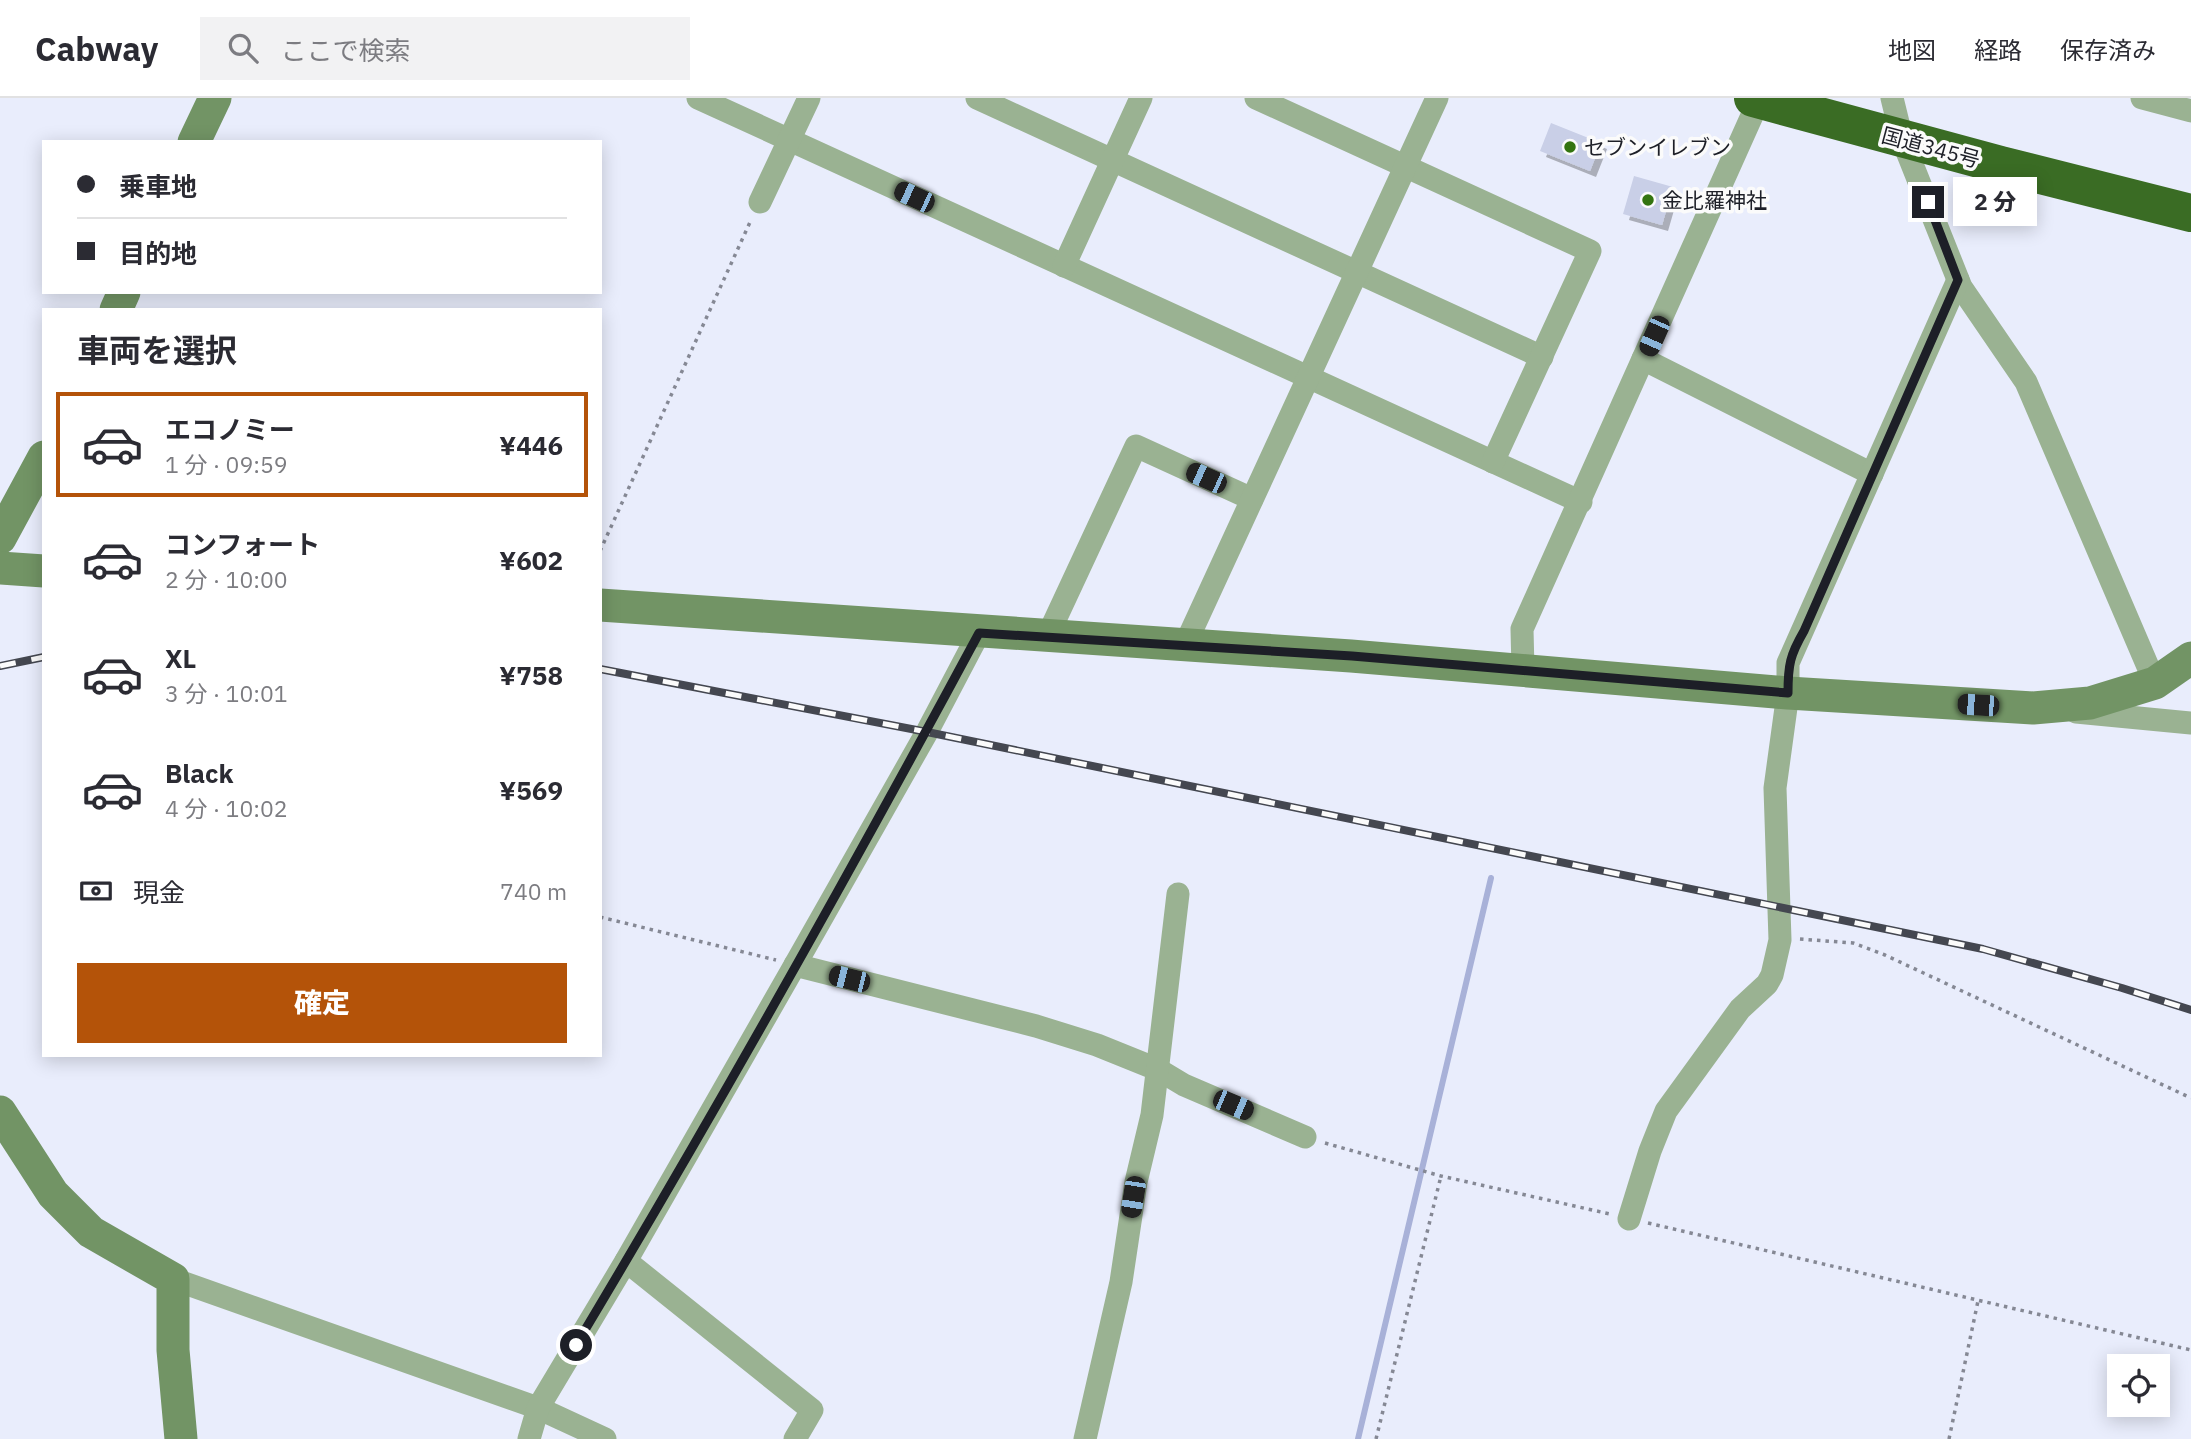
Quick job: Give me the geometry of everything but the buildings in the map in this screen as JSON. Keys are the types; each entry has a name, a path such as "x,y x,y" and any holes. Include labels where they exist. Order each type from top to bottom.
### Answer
{"highway":[{"name":"国道345号","path":"1756,99 2191,213"}],"street":[{"path":"195,140 215,98"},
{"path":"698,98 1581,502"},
{"path":"760,202 809,98"},
{"path":"977,98 1542,357"},
{"path":"1064,266 1141,98"},
{"path":"1256,98 1590,251 1493,462"},
{"path":"1185,645 1437,98"},
{"path":"1892,98 1902,139 1958,280 2026,383 2179,674 2090,703 2033,708"},
{"path":"2142,98 2191,111"},
{"path":"1523,670 1522,629 1581,502 1756,99"},
{"path":"1629,1219 1650,1151 1666,1111 1740,1009 1767,984 1780,940 1775,788 1788,693 1788,663 1958,280"},
{"path":"1643,359 1872,474"},
{"path":"1048,635 1136,446 1252,499"},
{"path":"0,538 42,461"},
{"path":"0,568 42,571"},
{"path":"602,605 1523,670 1788,693 2033,708 2191,723"},
{"path":"529,1439 538,1408 626,1261 795,965 927,732 979,633"},
{"path":"1085,1439 1121,1282 1136,1182 1152,1115 1178,894"},
{"path":"795,965 1036,1026 1097,1045 1159,1070 1184,1085 1305,1137"},
{"path":"0,1112 53,1194 92,1232 173,1279 538,1408 604,1439"},
{"path":"626,1261 812,1410 795,1439"},
{"path":"173,1279 173,1350 181,1439"}],"path":[{"path":"602,547 760,202"},
{"path":"602,917 795,965"},
{"path":"1780,940 1817,939 1853,943 1885,955 2191,1098"},
{"path":"1305,1137 1441,1176 2191,1350"},
{"path":"1376,1439 1441,1176"},
{"path":"1949,1439 1978,1301"}],"waterway":[{"path":"1358,1439 1491,878"}],"railway":[{"path":"0,666 42,657"},
{"path":"602,669 927,732 1983,949 2191,1010"}],"place":[{"name":"セブンイレブン","path":"1570,147"},
{"name":"金比羅神社","path":"1648,200"}],"route":[{"path":"576,1345 927,732 979,633 1048,635 1352,656 1788,693 1788,663 1958,280 1928,202"}]}
